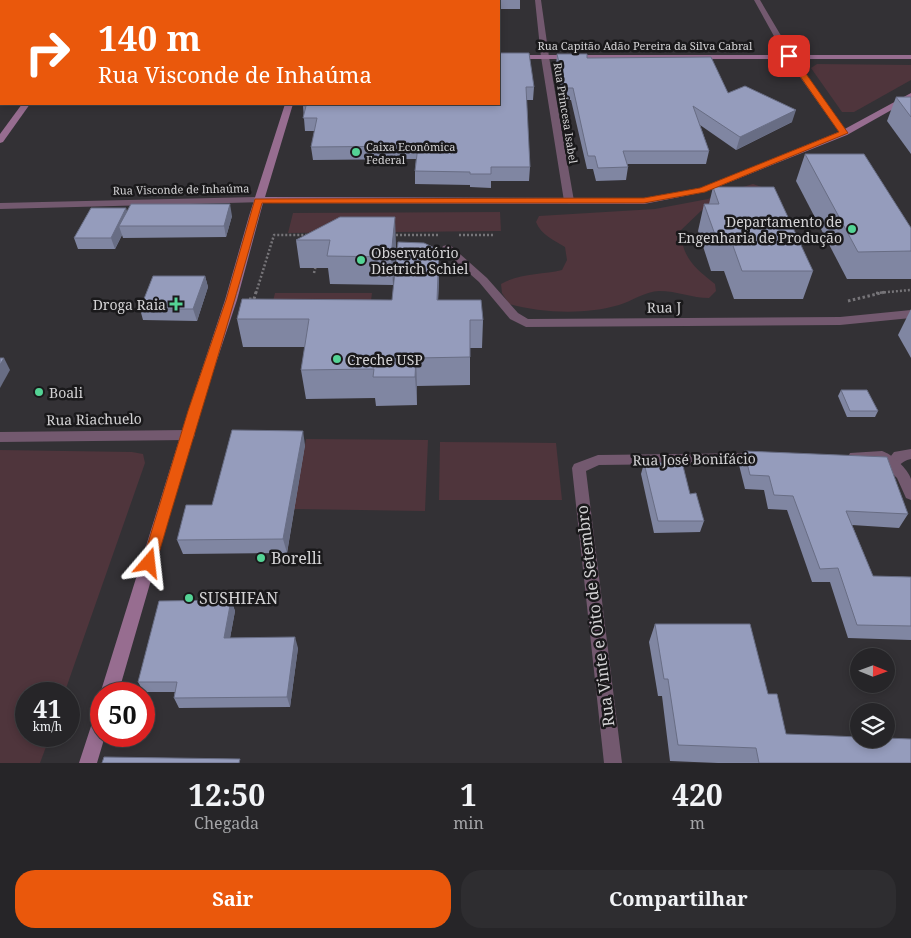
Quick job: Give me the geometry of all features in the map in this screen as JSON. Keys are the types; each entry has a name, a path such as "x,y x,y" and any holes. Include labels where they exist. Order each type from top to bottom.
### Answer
{"main road":[{"name":"Rua Capitão Adão Pereira da Silva Cabral","path":"500,57 911,56"},
{"name":"Rua Visconde de Inhaúma","path":"258,200 644,201 702,190 844,133 908,99"},
{"path":"0,140 25,105"},
{"path":"113,682 231,300 258,200 289,105"},
{"path":"88,763 93,747"}],"street":[{"name":"Rua Princesa Isabel","path":"538,0 545,57 569,201"},
{"path":"757,0 789,56 844,133"},
{"name":"Rua Visconde de Inhaúma","path":"0,206 258,200"},
{"name":"Rua J","path":"447,248 483,280 514,316 526,323 649,329 840,321 911,314"},
{"name":"Rua Riachuelo","path":"0,437 188,435"},
{"path":"891,465 899,456 911,454"},
{"path":"843,457 882,456 902,475 911,494"},
{"name":"Rua José Bonifácio","path":"579,468 598,460 774,458"},
{"name":"Rua Vinte e Oito de Setembro","path":"579,468 613,763"}],"path":[{"path":"231,300 254,299 274,235 312,235"},
{"path":"389,235 446,235"},
{"path":"456,235 494,235"},
{"path":"314,273 316,264"}],"shaded area":[{"path":"817,64 911,65 911,80 854,112 842,112 811,68"},
{"path":"753,184 765,188 755,208 702,210 680,231 687,256 701,273 715,284 716,291 709,298 666,291 654,291 619,305 592,310 564,312 509,304 502,293 501,284 508,280 562,270 567,260 565,247 548,237 538,227 536,222 539,216 655,209 708,199"},
{"path":"500,212 501,231 288,233 293,213"},
{"path":"275,293 372,293 370,309 271,309"},
{"path":"306,439 428,440 425,511 294,509"},
{"path":"440,442 556,443 562,500 439,500"},
{"path":"0,450 132,452 143,454 145,463 68,682 15,682 15,747 46,747 40,763 0,763"}],"building":[{"path":"500,53 529,53 534,87 526,87 530,167 491,167 491,174 415,171 418,146 311,147 317,118 303,118 306,106 303,106 500,105"},
{"path":"557,54 587,54 587,58 711,57 728,93 745,86 796,110 740,137 693,106 709,151 623,151 628,167 598,168 595,156 588,156 573,88 565,88"},
{"path":"896,97 911,97 911,117"},
{"path":"805,154 864,154 911,228 911,251 858,252"},
{"path":"713,187 774,187 813,271 742,271 732,243 718,243 704,204 719,204"},
{"path":"131,204 230,204 224,226 119,226"},
{"path":"91,208 126,208 111,238 74,238"},
{"path":"340,217 395,217 391,257 327,256 330,240 296,240"},
{"path":"398,242 424,243 439,250 437,300 481,300 483,320 470,320 470,357 416,358 415,377 373,377 374,369 301,370 309,319 237,319 242,299 392,300"},
{"path":"153,276 205,276 193,309 140,309"},
{"path":"841,390 867,390 878,411 850,411"},
{"path":"232,430 303,431 283,539 177,540 186,505 212,505"},
{"path":"744,451 887,457 908,514 846,511 873,576 911,577 911,626 857,625 838,568 820,569 793,496 774,495 769,476 750,475"},
{"path":"682,462 690,494 696,493 704,521 658,521 644,463"},
{"path":"231,600 224,638 295,637 287,697 174,698 177,682 138,682 159,601"},
{"path":"655,624 750,624 768,694 777,694 786,734 850,737 850,748 895,748 895,738 911,739 911,763 759,763 756,748 678,745 668,679 664,679"},
{"path":"104,757 240,759 239,763 102,763"}],"place":[{"name":"Caixa Econômica Federal","path":"356,152"},
{"name":"Departamento de Engenharia de Produção","path":"852,229"},
{"name":"Observatório Dietrich Schiel","path":"361,260"},
{"name":"Droga Raia","path":"176,304"},
{"name":"Creche USP","path":"337,359"},
{"name":"Boali","path":"39,392"},
{"name":"Borelli","path":"261,558"},
{"name":"SUSHIFAN","path":"189,598"}],"route":[{"path":"149,563 194,411 231,300 258,200 644,201 702,190 844,133 799,67 789,56"}]}
